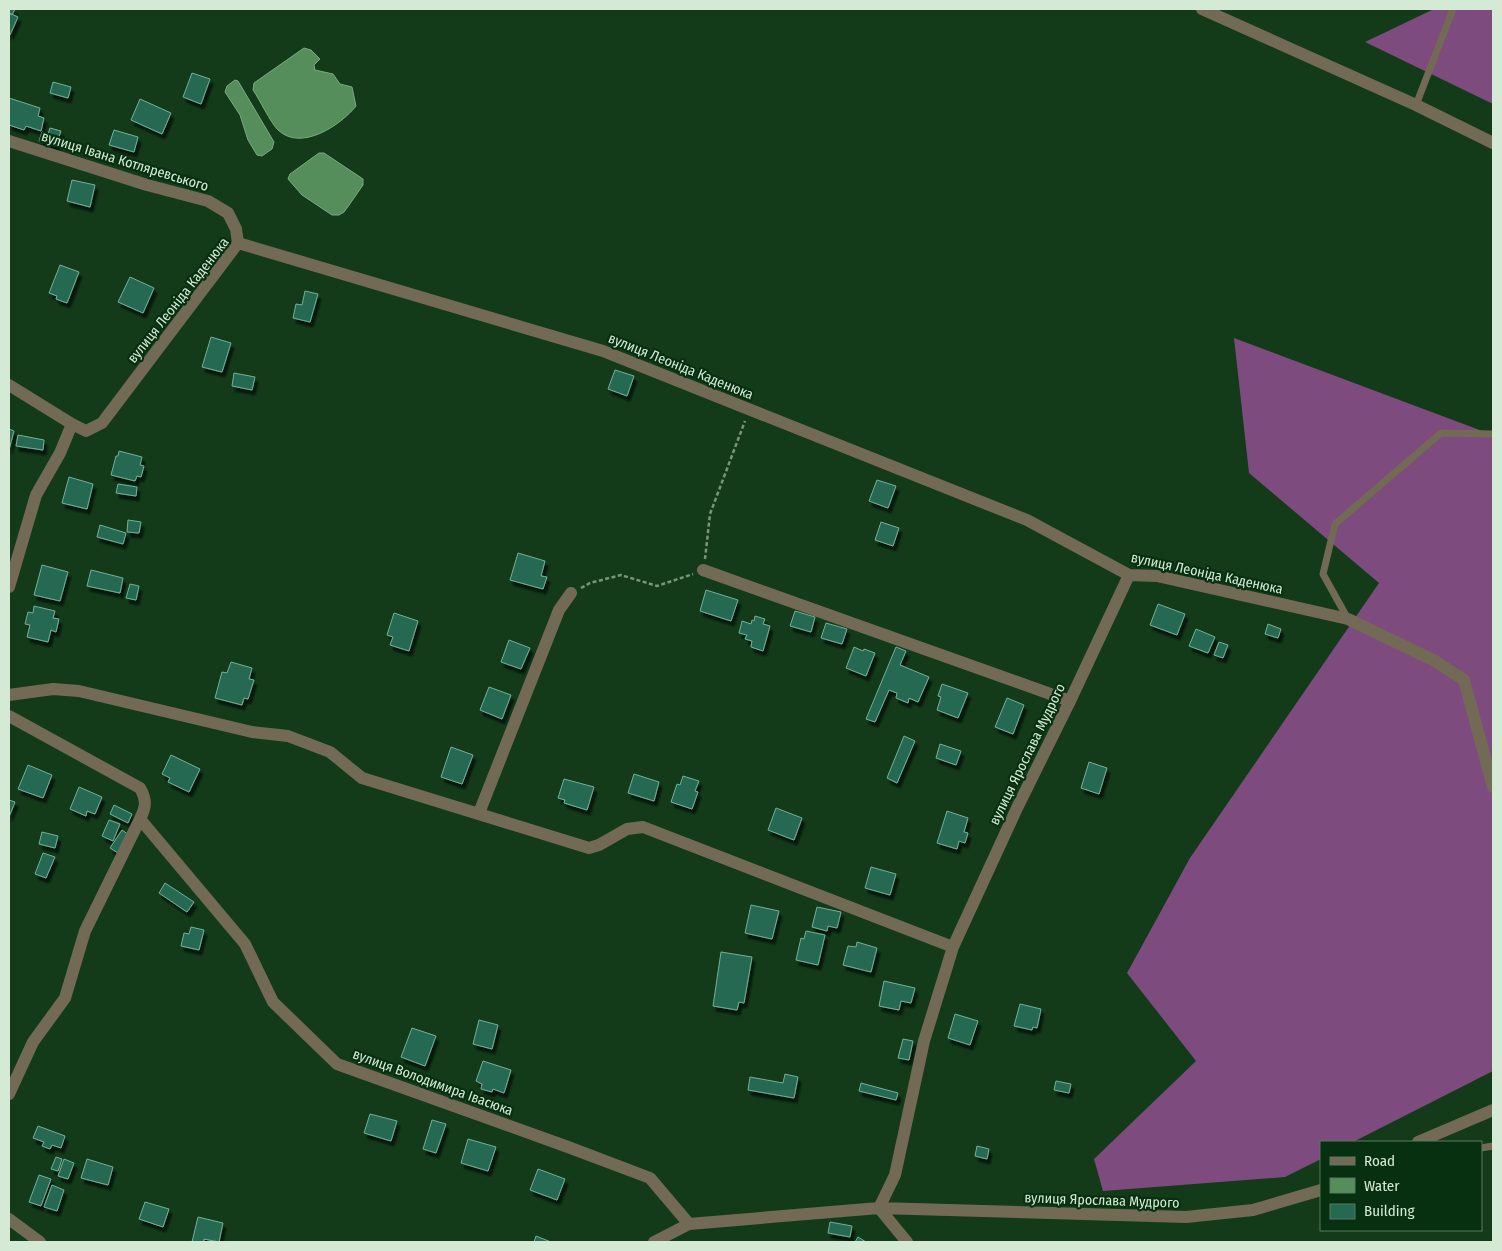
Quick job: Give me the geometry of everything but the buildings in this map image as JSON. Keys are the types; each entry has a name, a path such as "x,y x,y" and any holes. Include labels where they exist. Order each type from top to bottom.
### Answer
{"street":[{"path":"1202,9 1416,105 1493,143"},
{"name":"вулиця Івана Котляревського","path":"9,141 147,185 208,201 228,213 233,220 238,243"},
{"name":"вулиця Леоніда Каденюка","path":"9,385 86,431 102,423 238,243 603,350 1027,520 1130,575 1157,576 1348,619 1435,661 1464,680 1493,787"},
{"path":"9,587 36,495 60,453 72,424"},
{"path":"703,570 1070,701"},
{"name":"вулиця Ярослава Мудрого","path":"879,1208 895,1175 924,1041 953,947 1017,808 1130,575"},
{"path":"479,813 559,610 571,593"},
{"path":"9,695 53,689 79,691 252,732 288,736 330,752 362,778 589,848 599,845 627,829 643,827 953,947"},
{"path":"9,716 140,788 145,797 145,808 85,931 65,998 33,1042 9,1094"},
{"name":"вулиця Володимира Івасюка","path":"140,819 245,944 273,1002 338,1064 650,1178 689,1224"},
{"path":"1420,1141 1493,1110"},
{"name":"вулиця Ярослава Мудрого","path":"654,1242 689,1224 879,1208 1186,1217 1253,1210 1320,1190"},
{"path":"879,1208 907,1242"},
{"path":"9,1219 40,1242"}],"lane":[{"path":"1416,105 1453,9"},
{"path":"1348,619 1324,574 1335,524 1441,433 1493,434"}],"path":[{"path":"571,593 590,583 621,575 657,586 703,570 710,514 749,409"}],"shaded area":[{"path":"1434,9 1493,9 1493,104 1365,42"},
{"path":"1234,338 1493,435 1493,1071 1355,1141 1320,1141 1320,1160 1285,1177 1103,1191 1094,1159 1196,1061 1127,973 1190,858 1379,583 1249,473"}],"water":[{"path":"304,48 311,50 320,59 314,65 315,70 333,74 340,84 352,87 356,106 331,128 309,137 298,138 287,136 278,130 253,90 254,83"},
{"path":"235,80 238,81 274,142 272,149 262,156 257,155 248,140 240,115 225,92 227,86"},
{"path":"319,153 324,153 363,179 363,185 344,212 339,215 332,215 302,195 288,179 290,174"}]}
